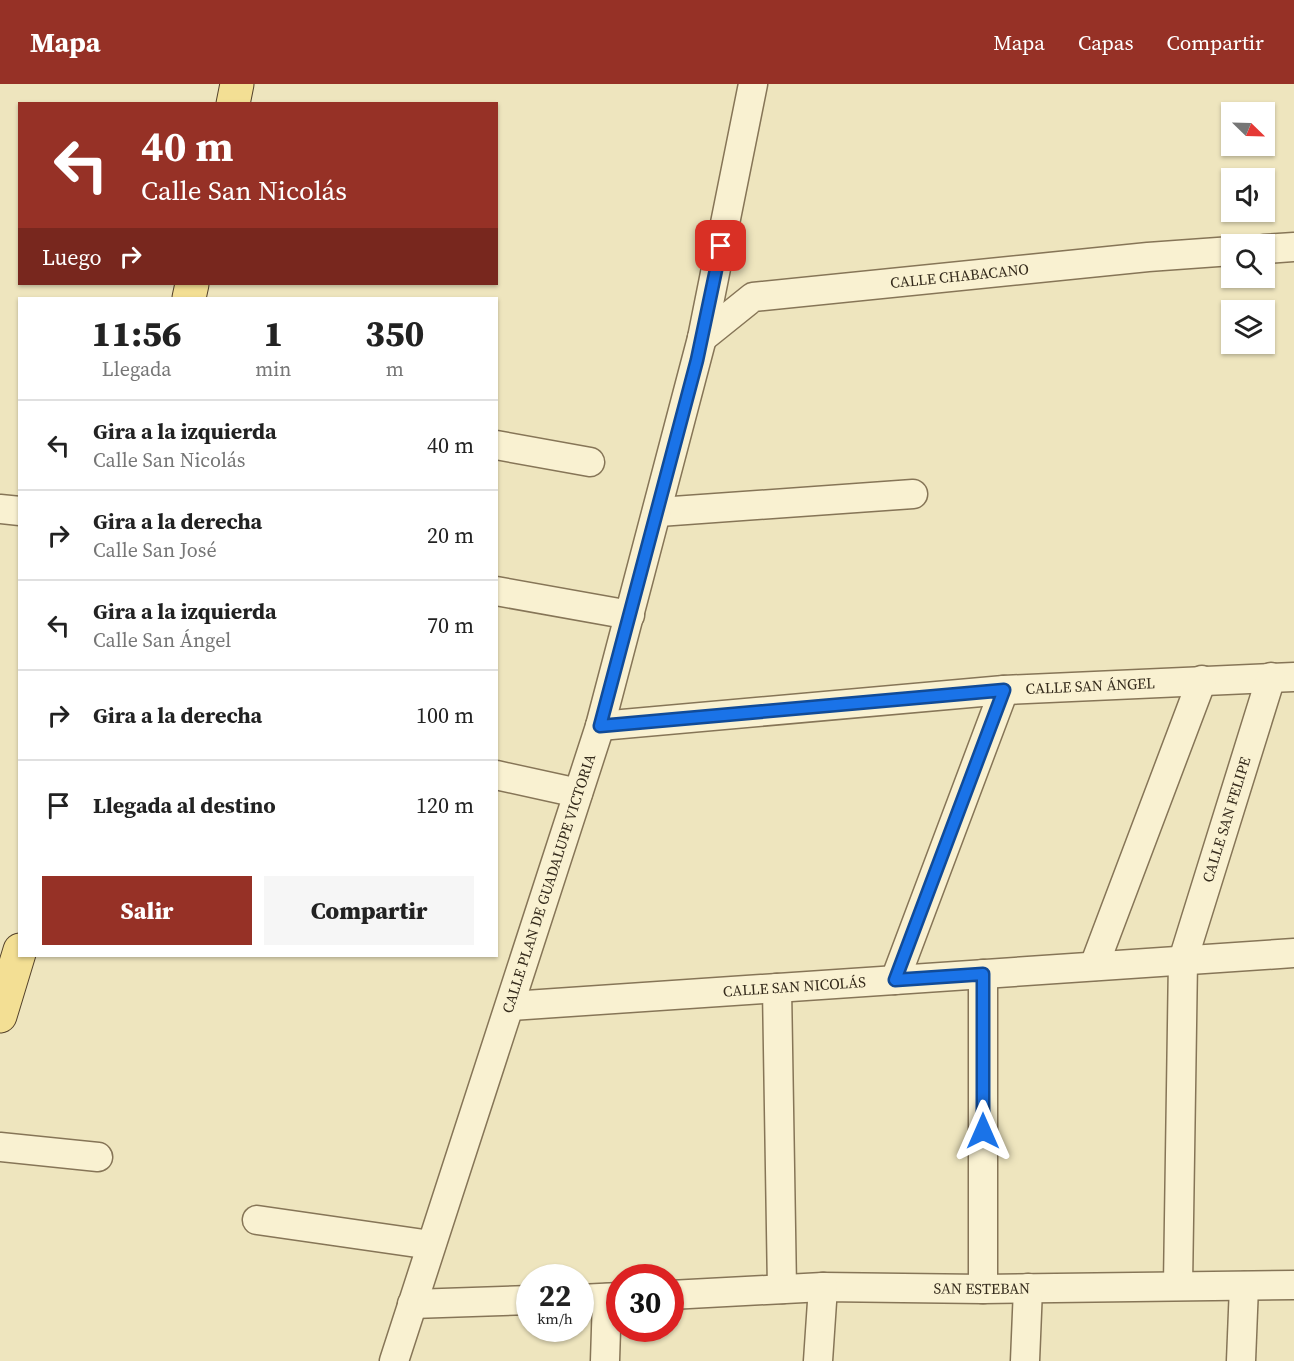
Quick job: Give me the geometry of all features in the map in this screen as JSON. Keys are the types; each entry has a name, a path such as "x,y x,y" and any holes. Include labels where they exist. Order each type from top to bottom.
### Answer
{"main road":[{"path":"234,102 237,84"},
{"path":"0,1016 18,957"}],"street":[{"name":"CALLE PLAN DE GUADALUPE VICTORIA","path":"394,1361 600,726 659,512 702,338 753,84"},
{"path":"1275,248 1294,247"},
{"name":"CALLE CHABACANO","path":"702,338 753,297 1148,257 1221,252"},
{"path":"498,445 590,462"},
{"path":"659,512 913,494"},
{"path":"0,508 18,511"},
{"path":"498,591 630,615"},
{"name":"CALLE SAN ÁNGEL","path":"600,726 1004,690 1282,677"},
{"name":"CALLE SAN FELIPE","path":"1178,1285 1183,960 1282,677"},
{"path":"1094,966 1202,680"},
{"path":"895,980 1004,690"},
{"path":"498,775 578,793"},
{"name":"CALLE SAN NICOLÁS","path":"511,1006 1294,953"},
{"path":"983,974 983,1289"},
{"path":"777,988 782,1289"},
{"path":"0,1147 98,1157"},
{"path":"257,1220 431,1245"},
{"name":"SAN ESTEBAN","path":"684,1294 823,1287 983,1289 1294,1285"},
{"path":"1241,1361 1244,1286"},
{"path":"818,1361 823,1287"},
{"path":"1025,1361 1028,1288"},
{"path":"602,1298 604,1361"},
{"path":"412,1304 516,1300"}],"route":[{"path":"721,246 697,360 659,512 600,726 1004,690 895,980 983,974 983,1131"}]}
